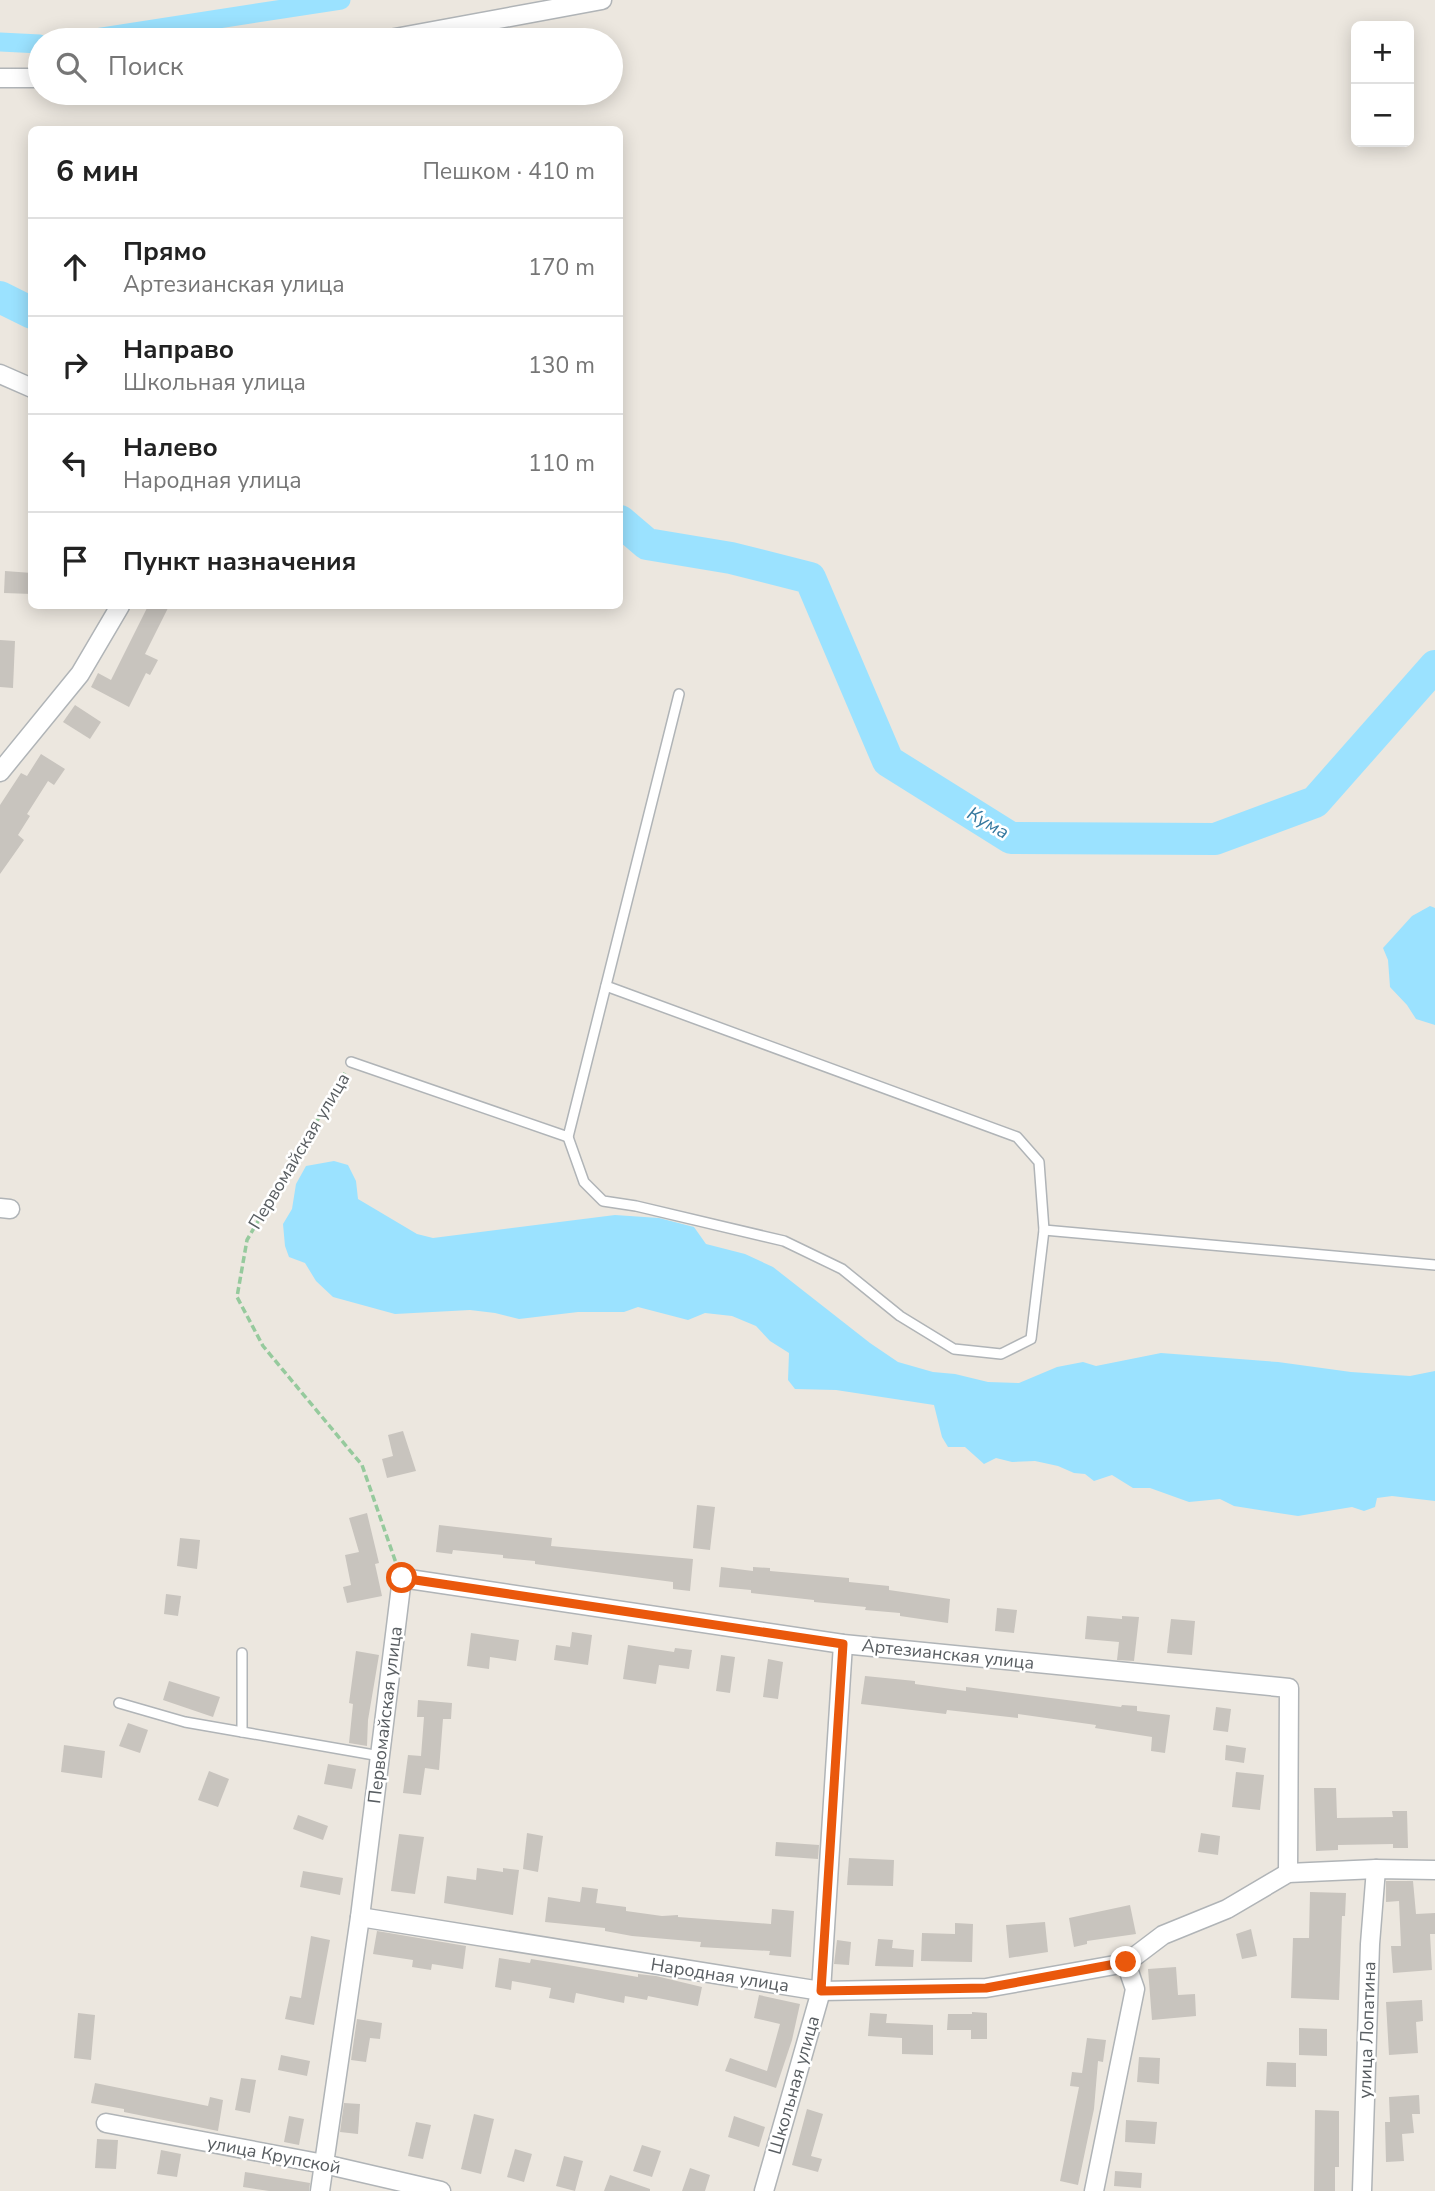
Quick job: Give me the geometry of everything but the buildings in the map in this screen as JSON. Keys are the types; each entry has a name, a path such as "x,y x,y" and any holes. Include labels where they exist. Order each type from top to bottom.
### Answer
{"street":[{"path":"449,28 602,0"},
{"path":"0,78 28,78"},
{"path":"0,374 28,386"},
{"path":"0,772 80,674 118,609"},
{"name":"Артезианская улица","path":"402,1578 843,1644 1289,1688 1288,1873"},
{"name":"Первомайская улица","path":"320,2191 360,1917 402,1578"},
{"name":"Школьная улица","path":"764,2191 821,1991 843,1644"},
{"name":"Народная улица","path":"360,1917 821,1991 986,1988 1126,1962 1163,1935 1227,1909 1288,1873 1376,1869 1435,1870"},
{"name":"улица Лопатина","path":"1362,2191 1370,1944 1376,1869"},
{"path":"1094,2191 1135,1989 1126,1962"},
{"name":"улица Крупской","path":"106,2123 324,2164 441,2191"}],"lane":[{"path":"606,986 1017,1138 1039,1162 1044,1230 1031,1339 1001,1354 954,1349 900,1316 842,1269 784,1241 603,1201 584,1182 569,1137 606,986 679,694"},
{"path":"351,1062 569,1137"},
{"path":"1044,1230 1435,1265"},
{"path":"242,1653 242,1732"},
{"path":"119,1703 185,1722 380,1756"}],"path":[{"name":"Первомайская улица","path":"351,1062 247,1240 237,1297 264,1346 362,1465 402,1578"}],"water":[{"path":"1430,906 1435,908 1435,1025 1416,1019 1390,987 1388,960 1383,948 1412,916"},
{"path":"334,1161 348,1165 356,1181 358,1199 417,1234 433,1238 615,1215 659,1218 694,1227 706,1244 745,1254 773,1267 898,1362 933,1372 988,1382 1019,1383 1057,1367 1083,1362 1096,1366 1161,1353 1410,1376 1435,1371 1435,1501 1392,1496 1377,1498 1375,1507 1364,1511 1352,1507 1298,1516 1234,1506 1220,1499 1189,1502 1150,1488 1133,1488 1112,1475 1094,1481 1085,1474 1035,1461 1012,1462 996,1458 984,1464 965,1447 948,1447 942,1437 934,1405 836,1390 795,1389 788,1380 789,1353 770,1341 756,1326 732,1316 705,1313 688,1320 638,1307 624,1312 578,1312 519,1319 470,1310 395,1314 333,1297 316,1281 305,1263 289,1257 283,1224 292,1209 296,1184 306,1166"}],"waterway":[{"path":"160,28 341,0"},
{"path":"0,42 28,43"},
{"name":"Кума","path":"0,297 28,311"},
{"name":"Кума","path":"623,524 647,544 731,558 810,578 888,761 1011,838 1215,839 1315,802 1435,666"}],"route":[{"path":"402,1578 843,1644 821,1991 986,1988 1126,1962"}]}
